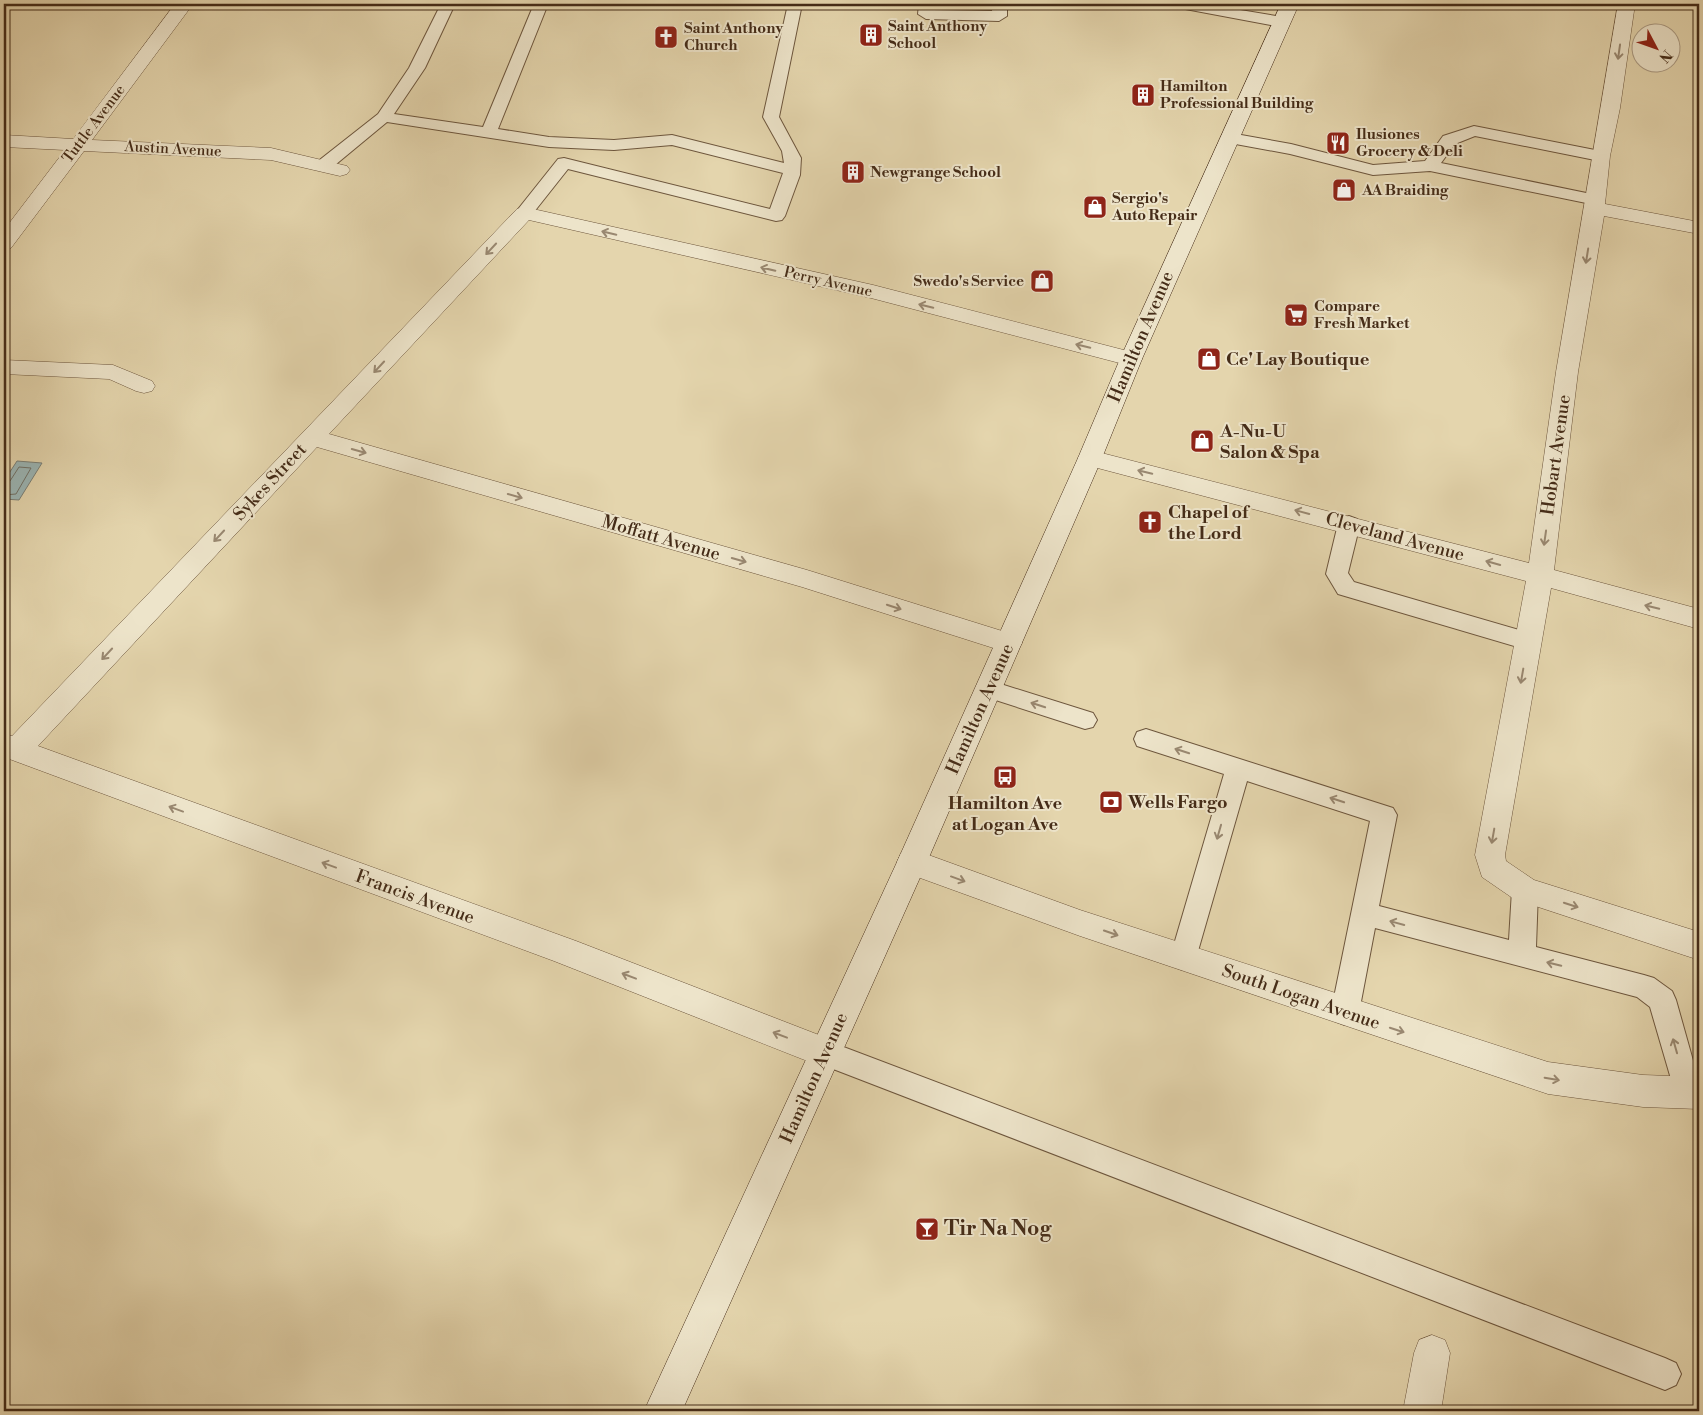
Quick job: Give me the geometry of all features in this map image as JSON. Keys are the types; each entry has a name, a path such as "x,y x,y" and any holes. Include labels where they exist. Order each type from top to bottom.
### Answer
{"street":[{"name":"Tuttle Avenue","path":"4,244 184,4"},
{"name":"Hobart Avenue","path":"1524,890 1493,868 1490,855 1540,577 1567,372 1595,204 1600,156 1611,108 1626,4"},
{"name":"Hamilton Avenue","path":"663,1411 912,862 1090,458 1131,359 1286,13"},
{"name":"Austin Avenue","path":"4,141 271,154 332,168"},
{"path":"1595,204 1699,228"},
{"name":"Perry Avenue","path":"524,213 873,292 1131,359"},
{"name":"Sykes Street","path":"10,747 312,437 524,213"},
{"path":"4,366 113,372 144,386"},
{"name":"Moffatt Avenue","path":"312,437 807,579 1009,643"},
{"name":"Cleveland Avenue","path":"1090,458 1348,524 1699,619"},
{"name":"Francis Avenue","path":"10,747 565,951 825,1053"},
{"name":"South Logan Avenue","path":"912,862 1182,958 1548,1078 1643,1091 1694,1093"},
{"path":"1524,890 1699,946"},
{"path":"1422,1411 1432,1352"}],"lane":[{"path":"332,168 384,117 417,68 448,4"},
{"path":"488,134 540,4"},
{"path":"550,142 564,163 776,216 793,164 791,153 775,128 771,117 795,4"},
{"path":"926,4 926,14 999,16 1000,4"},
{"path":"1180,4 1286,13"},
{"path":"384,117 550,142 614,145 672,140 791,170"},
{"path":"1430,166 1450,140 1474,131 1600,156"},
{"path":"1230,138 1291,149 1373,170 1430,166 1595,204"},
{"path":"524,213 564,163"},
{"path":"1348,524 1337,574 1346,588 1528,641"},
{"path":"988,689 1084,720"},
{"path":"1146,739 1384,815 1345,1012"},
{"path":"1182,958 1238,769"},
{"path":"1522,956 1524,890"},
{"path":"1365,914 1644,987 1662,1000 1694,1093"},
{"path":"825,1053 1665,1374"}],"water":[{"path":"17,461 42,463 19,500 4,499 4,481"}],"place":[{"name":"Saint Anthony School","path":"871,35"},
{"name":"Saint Anthony Church","path":"666,37"},
{"name":"Hamilton Professional Building","path":"1143,95"},
{"name":"Ilusiones Grocery & Deli","path":"1338,143"},
{"name":"Newgrange School","path":"853,172"},
{"name":"AA Braiding","path":"1344,190"},
{"name":"Sergio's Auto Repair","path":"1095,207"},
{"name":"Swedo's Service","path":"1042,281"},
{"name":"Compare Fresh Market","path":"1296,315"},
{"name":"Ce' Lay Boutique","path":"1209,359"},
{"name":"A-Nu-U Salon & Spa","path":"1202,441"},
{"name":"Chapel of the Lord","path":"1150,522"},
{"name":"Hamilton Ave at Logan Ave","path":"1005,777"},
{"name":"Wells Fargo","path":"1111,802"},
{"name":"Tir Na Nog","path":"927,1229"}]}
